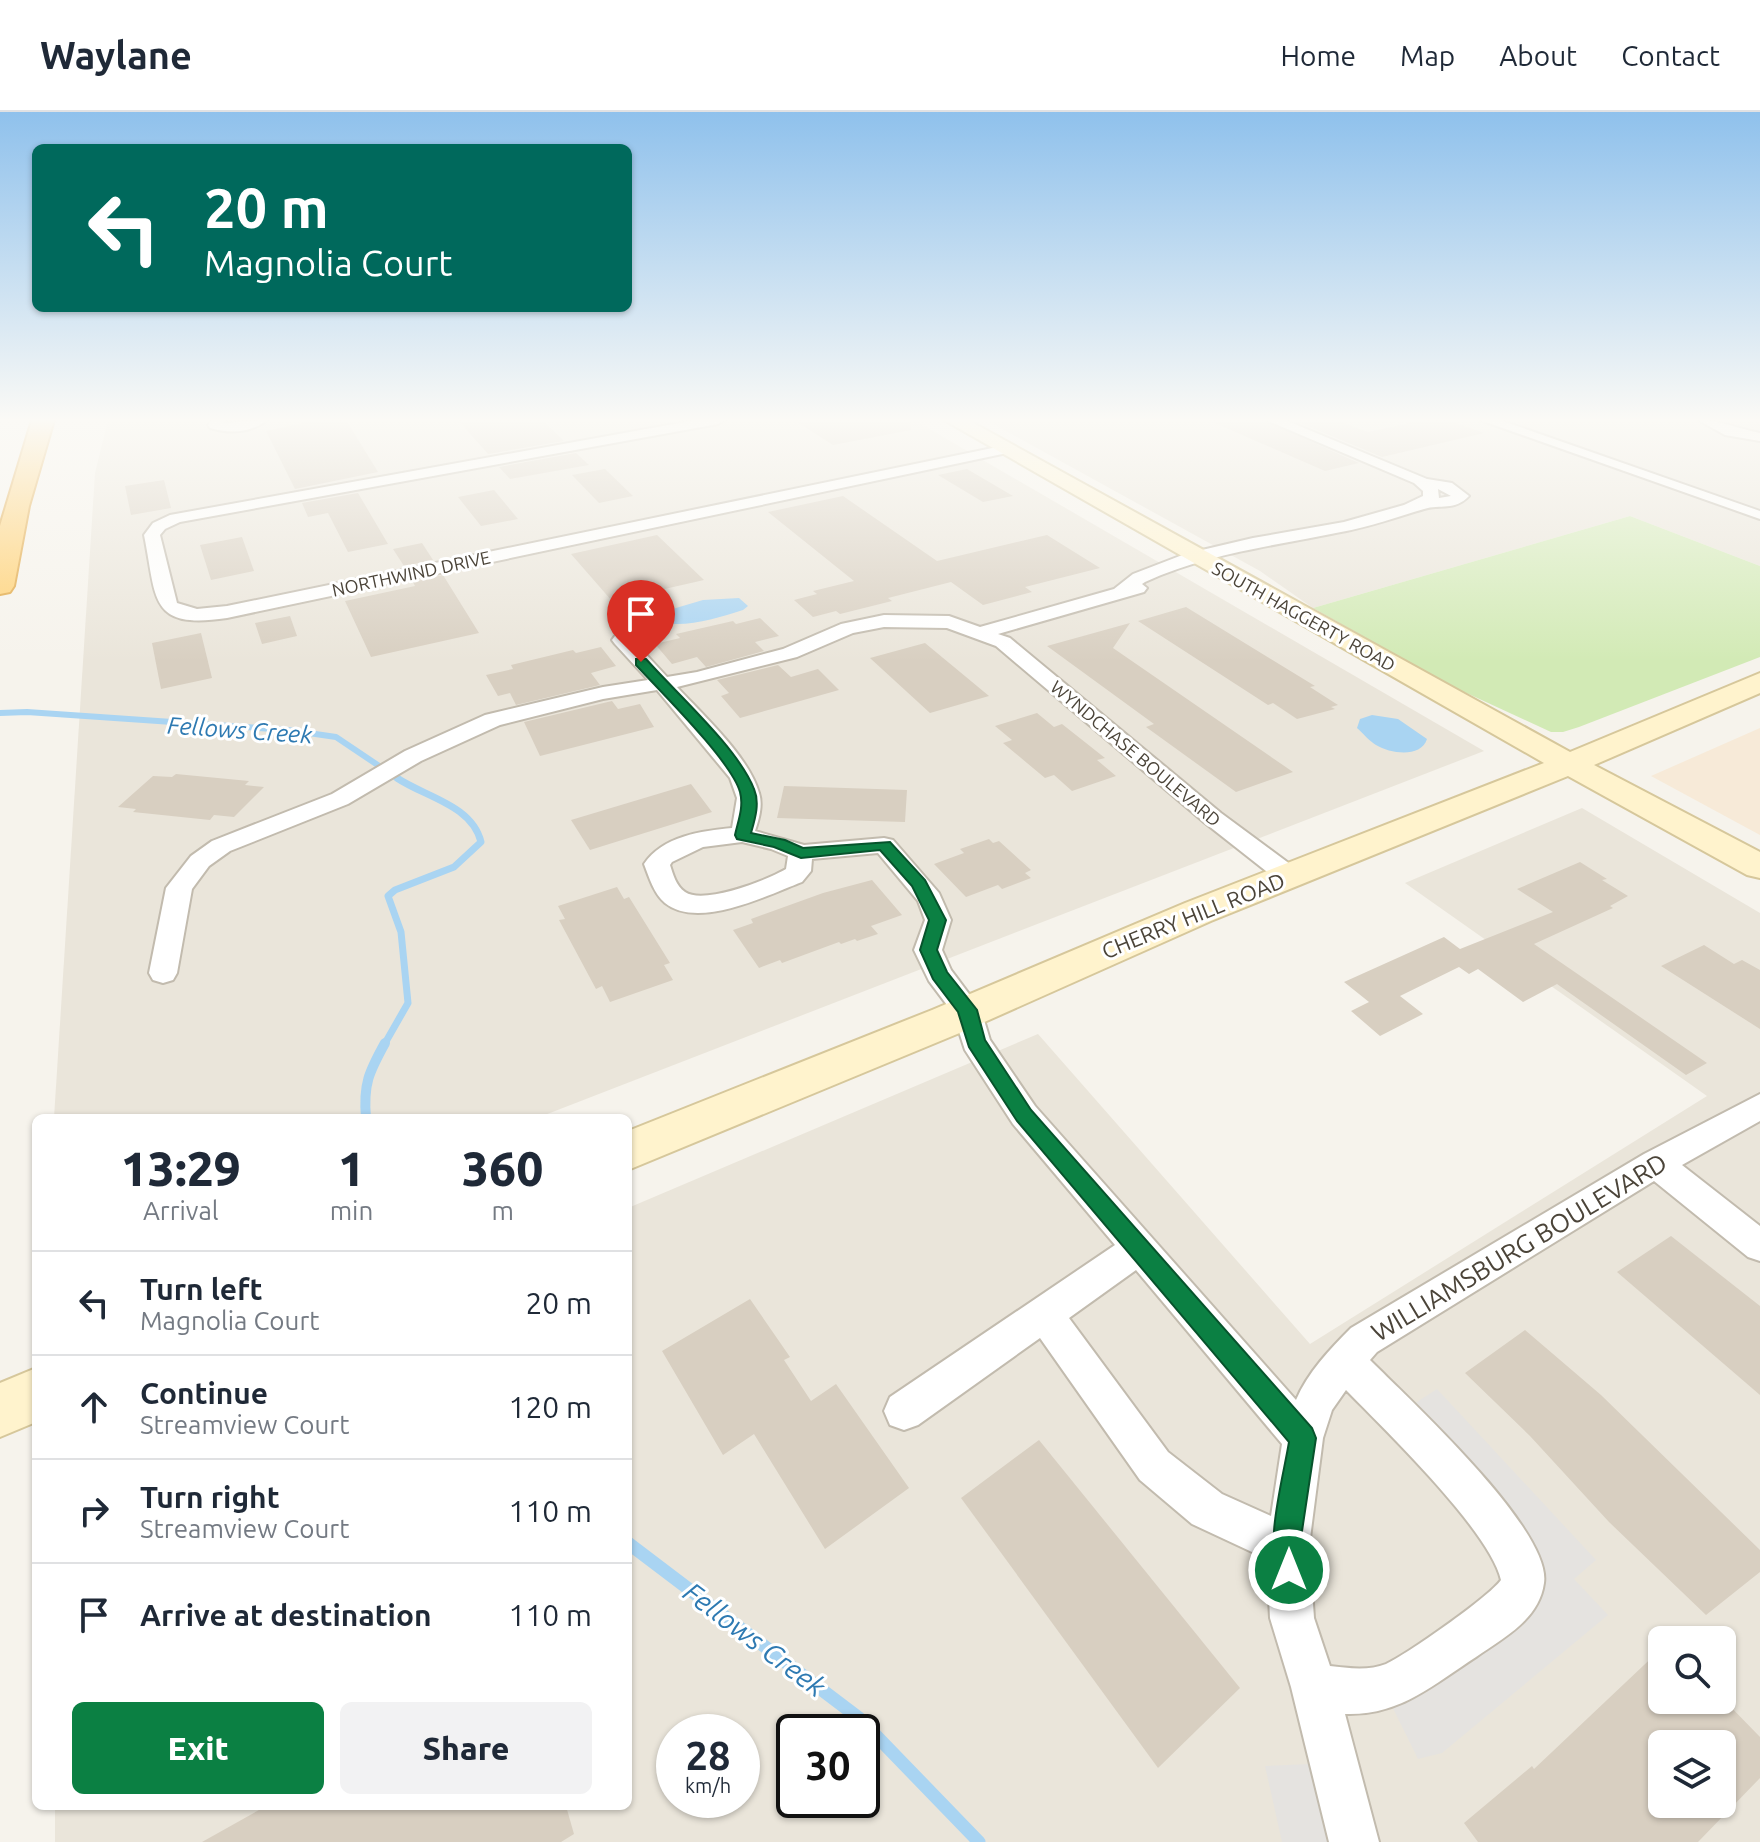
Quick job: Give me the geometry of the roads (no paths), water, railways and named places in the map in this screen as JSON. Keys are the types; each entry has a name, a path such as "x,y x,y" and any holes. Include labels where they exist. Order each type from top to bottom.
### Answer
{"highway":[{"path":"0,586 19,501"}],"main road":[{"name":"SOUTH HAGGERTY ROAD","path":"1100,501 1760,867"},
{"name":"CHERRY HILL ROAD","path":"632,1149 947,1021 1289,876 1571,763 1760,682"},
{"path":"0,1410 32,1397"}],"street":[{"name":"NORTHWIND DRIVE","path":"261,501 209,510 163,524 152,535 168,606 191,614 227,612 759,501"},
{"name":"WYNDCHASE BOULEVARD","path":"983,632 1085,605 1122,590 1149,586 1210,562 1313,541 1333,529 1426,503 1454,501"},
{"path":"1716,501 1757,515"},
{"name":"WYNDCHASE BOULEVARD","path":"163,973 179,888 200,861 221,846 340,799 413,756 493,720 575,699 698,678 768,660 863,624 903,619 931,620 983,632 1020,655 1213,818 1289,876"},
{"path":"622,640 730,762 748,791 749,810 742,835"},
{"path":"801,853 798,871 793,876 719,902 698,905 681,903 671,895 657,864 664,854 723,835 742,835 779,843 801,853 884,845 930,899 938,920 928,950 939,974 967,1010 976,1042 1024,1115 1303,1438"},
{"name":"WILLIAMSBURG BOULEVARD","path":"1354,1842 1314,1687 1292,1618 1288,1546 1303,1438 1315,1401 1344,1361 1364,1340 1656,1163 1760,1106"},
{"path":"1656,1163 1756,1237"},
{"path":"904,1411 1138,1249"},
{"path":"1044,1314 1154,1466 1207,1509 1288,1546"},
{"path":"1314,1687 1357,1694 1390,1689 1510,1605 1523,1581 1521,1562 1486,1510 1344,1361"}],"water":[{"path":"739,598 748,606 743,610 697,622 662,623 651,620 649,616 703,600"},
{"path":"1372,715 1398,719 1427,739 1424,745 1412,752 1382,748 1357,728 1360,719"}],"waterway":[{"name":"Fellows Creek","path":"0,713 27,712 288,730 336,737 397,778"},
{"name":"Fellows Creek","path":"384,1045 408,1003 401,932 388,896 395,890 454,867 481,842 476,829 458,810 397,778"},
{"name":"Fellows Creek","path":"366,1114 368,1079 385,1043"},
{"name":"Fellows Creek","path":"632,1546 859,1718 979,1842"}]}
